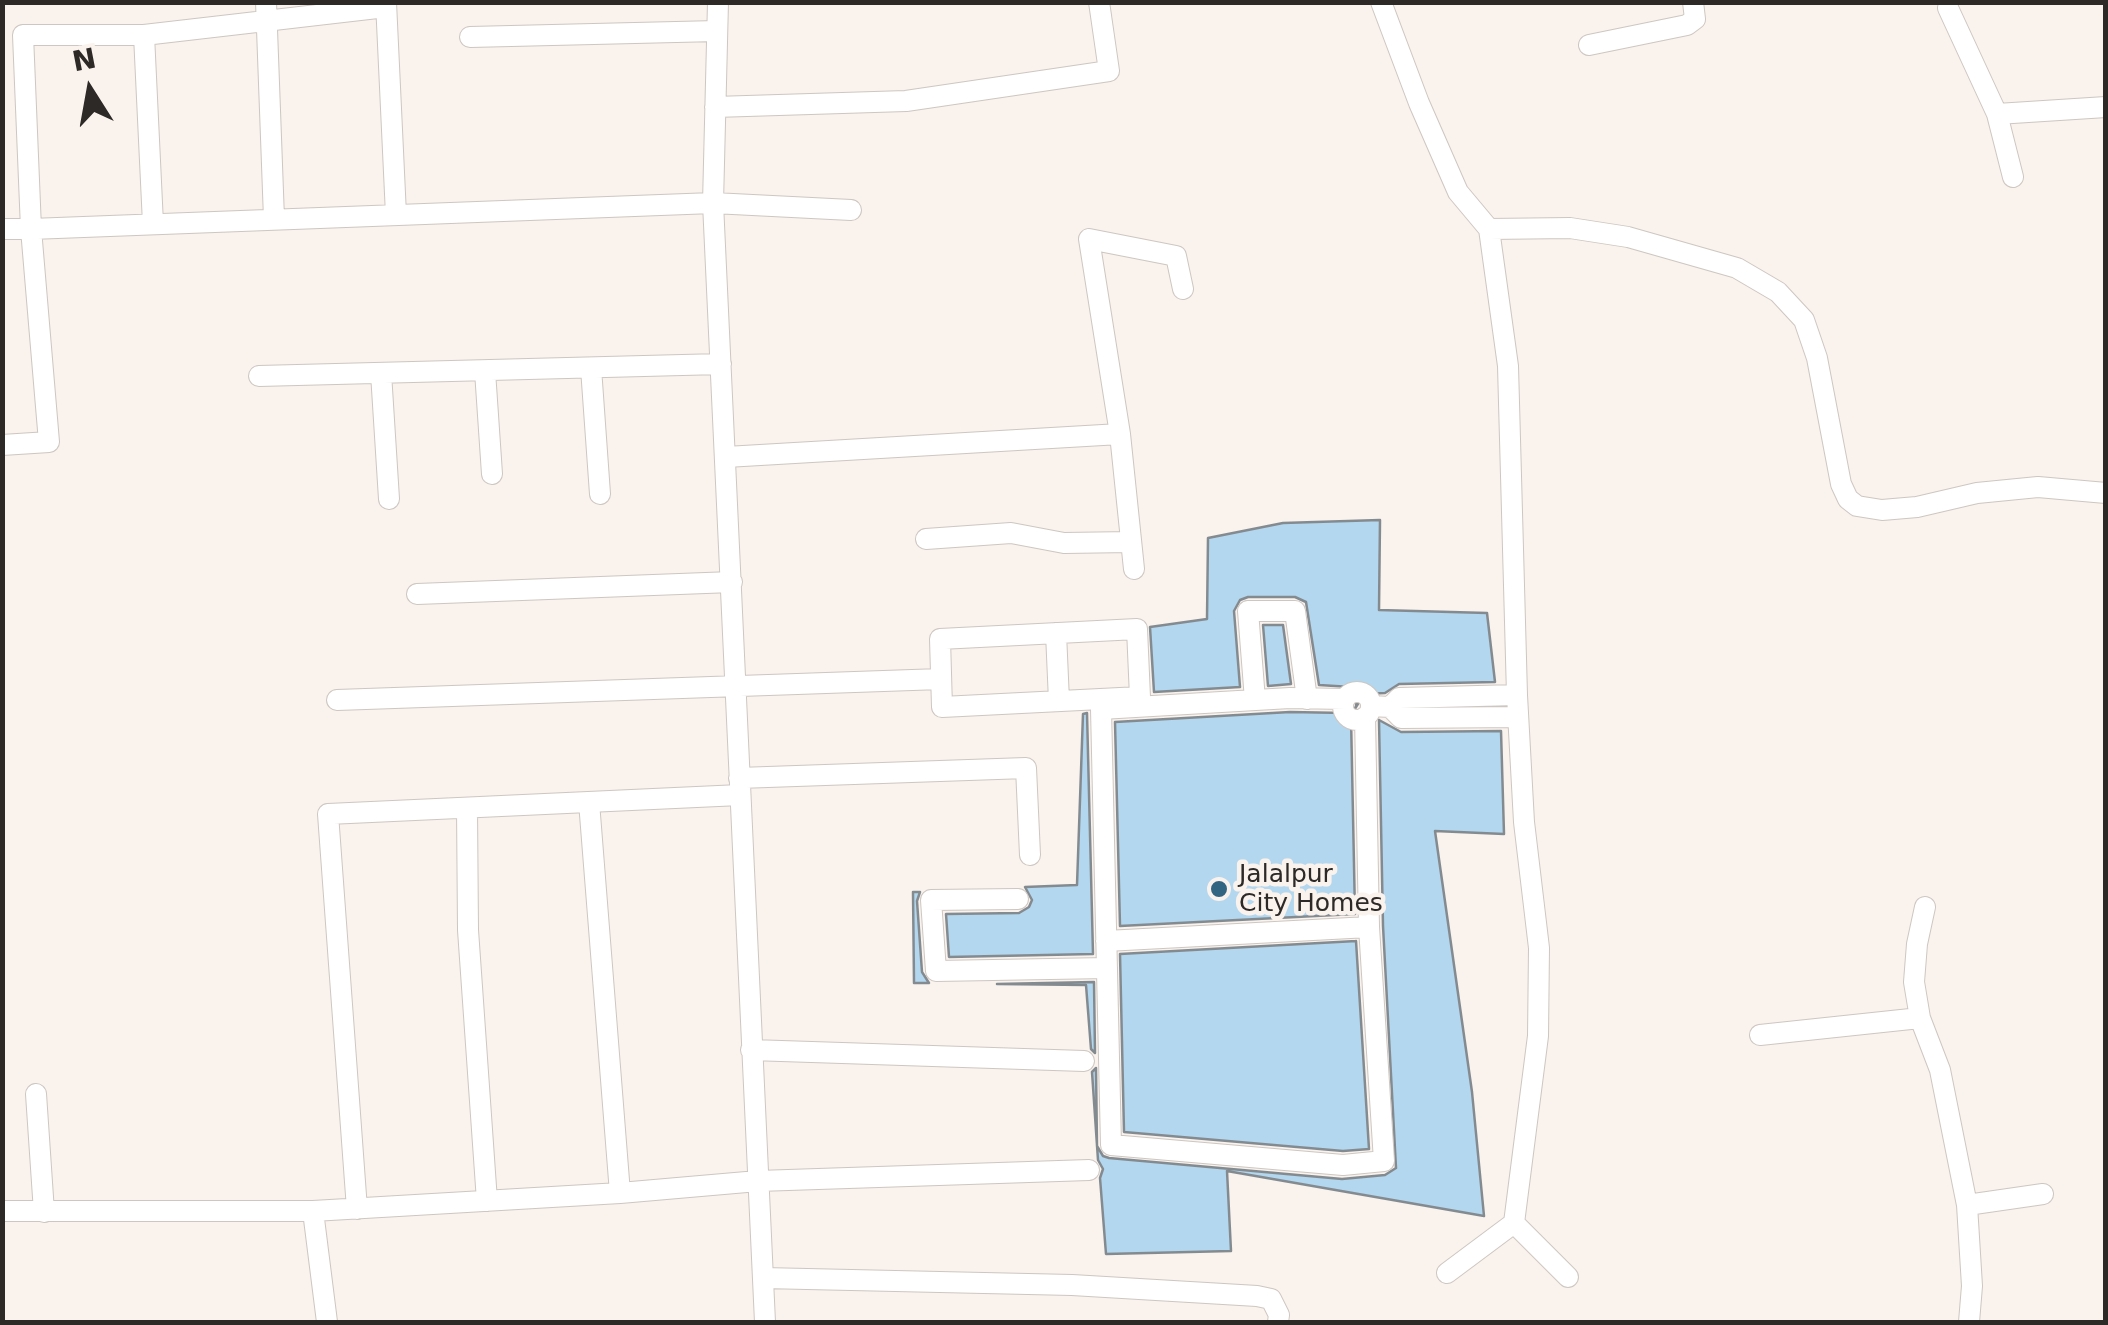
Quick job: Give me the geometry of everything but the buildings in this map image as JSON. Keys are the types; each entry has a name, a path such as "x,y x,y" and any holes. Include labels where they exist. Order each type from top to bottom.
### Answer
{"street":[{"path":"718,2 713,203 765,1322"},
{"path":"715,107 906,100 1108,71 1099,2"},
{"path":"1380,2 1418,103 1458,192 1489,229 1508,366 1518,717 1524,822 1540,948 1538,1036 1514,1223 1447,1273"},
{"path":"1589,45 1687,25 1694,19 1693,2"},
{"path":"2,445 50,442 31,229 23,36 144,35 266,12 386,5 396,215"},
{"path":"1948,8 1997,114 2013,177"},
{"path":"266,12 274,220"},
{"path":"470,37 717,31"},
{"path":"144,35 154,224"},
{"path":"1997,114 2106,107"},
{"path":"2,229 713,203 851,210"},
{"path":"1489,229 1570,228 1628,236 1738,268 1778,292 1804,320 1818,358 1841,484 1848,499 1857,506 1882,510 1917,507 1976,493 2038,487 2106,493"},
{"path":"1134,569 1120,434 1090,240 1176,256 1183,289"},
{"path":"260,376 722,364"},
{"path":"591,368 600,494"},
{"path":"484,371 492,474"},
{"path":"381,373 389,499"},
{"path":"726,457 1120,434"},
{"path":"926,539 1010,533 1064,543 1131,542"},
{"path":"417,594 732,582"},
{"path":"1255,700 1248,610 1294,611 1307,698"},
{"path":"1137,629 1140,697 942,708 941,679 940,639 1137,629"},
{"path":"1056,633 1059,701"},
{"path":"337,700 941,679"},
{"path":"1375,710 1368,928 1384,1161 1343,1165 1111,1145 1101,708 1345,699 1343,708 1356,720 1375,710 1399,698 1517,695"},
{"path":"1375,710 1402,718 1518,717"},
{"path":"357,1209 328,814 589,802 739,787 1026,768 1030,855"},
{"path":"589,802 620,1193"},
{"path":"466,808 468,930 487,1201"},
{"path":"1018,899 931,900 936,971 1107,968"},
{"path":"1925,907 1916,944 1914,982 1920,1018 1940,1070 1966,1205 1972,1286 1969,1322"},
{"path":"1106,941 1368,928"},
{"path":"1760,1036 1920,1018"},
{"path":"751,1050 1084,1061"},
{"path":"36,1094 44,1212"},
{"path":"2,1211 313,1212 758,1181 1090,1170"},
{"path":"1966,1205 2042,1194"},
{"path":"313,1212 327,1322"},
{"path":"1514,1223 1568,1276"},
{"path":"763,1278 1072,1285 1257,1296 1271,1299 1278,1322"}],"place":[{"name":"Jalalpur City Homes","path":"1219,889"}]}
